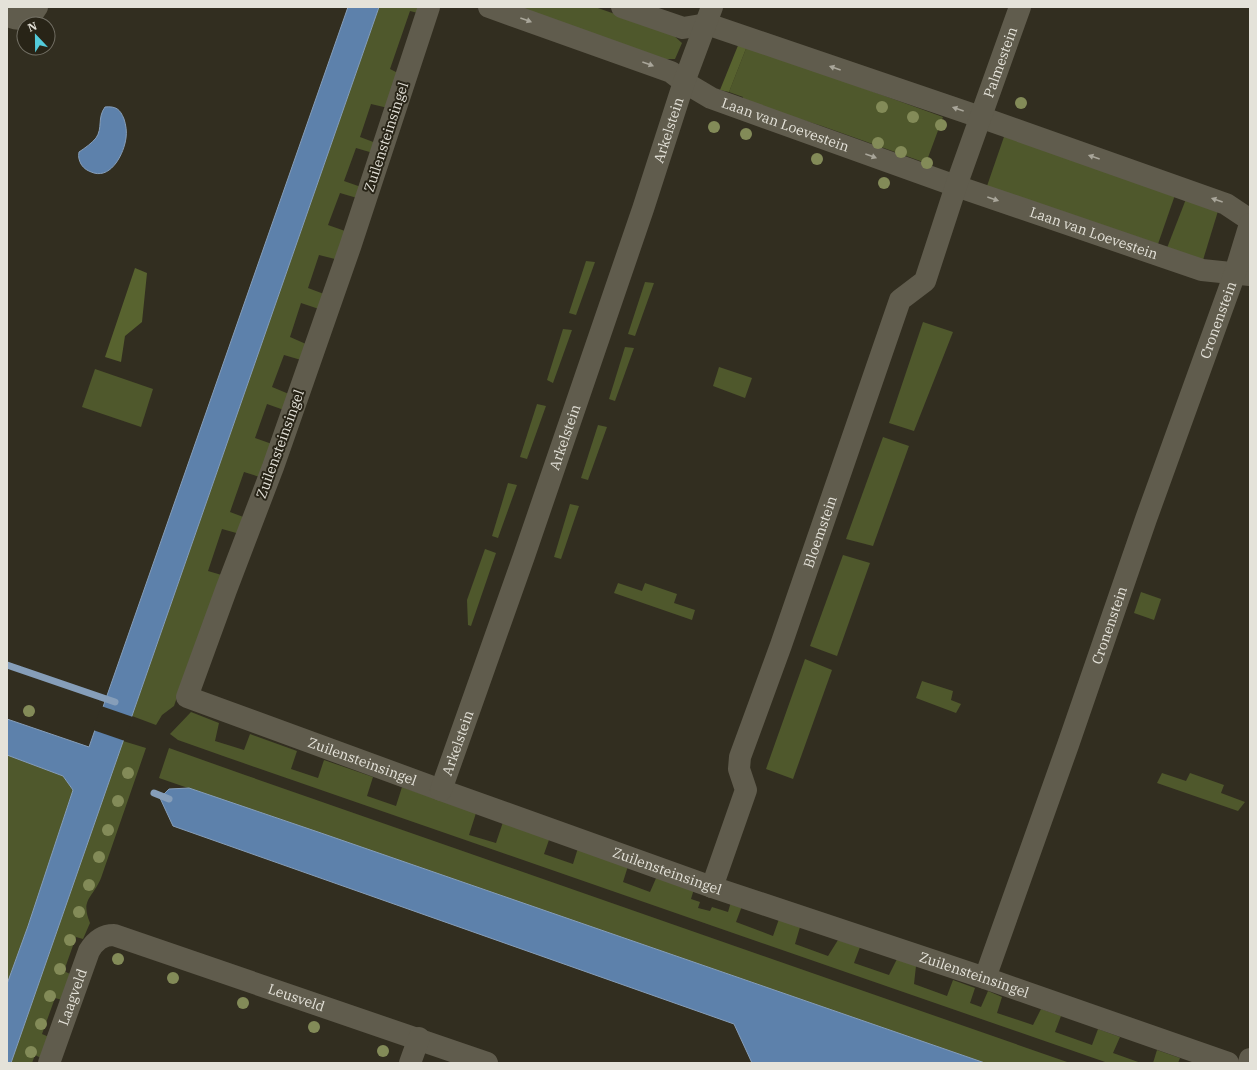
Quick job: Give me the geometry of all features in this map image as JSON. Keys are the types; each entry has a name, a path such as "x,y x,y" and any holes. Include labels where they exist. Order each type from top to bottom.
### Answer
{"street":[{"path":"7,14 21,19 32,14 36,7"},
{"name":"Zuilensteinsingel","path":"429,7 347,254 273,467 187,697 712,887 985,978 1228,1063"},
{"name":"Laan van Loevestein","path":"489,7 671,72 710,98 956,186 1202,270 1242,274"},
{"path":"622,7 683,28 710,16 980,117 1226,204 1250,220"},
{"name":"Palmestein","path":"980,117 1020,7"},
{"path":"684,82 710,16"},
{"name":"Arkelstein","path":"441,790 628,253 684,82"},
{"path":"956,186 980,117"},
{"name":"Bloemstein","path":"712,887 746,790 739,769 740,757 782,645 900,300 925,281 956,186"},
{"path":"1242,274 1250,224"},
{"name":"Cronenstein","path":"985,978 1068,745 1148,511 1242,274"},
{"name":"Leusveld","path":"104,936 119,935 419,1038 442,1056 487,1063"},
{"name":"Laagveld","path":"49,1063 92,944 104,936"},
{"path":"410,1063 419,1038"},
{"path":"1249,1063 1250,1059"}],"green space":[{"path":"379,7 420,7 418,13 410,11 390,69 396,72 396,74 388,108 371,104 360,137 376,143 373,153 356,148 344,181 361,187 357,198 340,193 328,225 345,231 335,259 319,255 308,288 324,294 319,309 301,303 290,337 306,344 301,360 284,355 272,387 289,394 284,410 267,404 255,438 272,444 260,477 244,472 230,512 246,518 240,534 222,529 208,571 225,576 188,665 174,706 162,715 156,725 132,716"},
{"path":"511,7 595,7 672,34 682,43 675,59 664,59"},
{"path":"739,43 747,46 729,92 720,90"},
{"path":"747,46 943,117 926,163 822,126 742,101 743,97 729,92"},
{"path":"1006,131 1175,195 1158,244 987,186"},
{"path":"1186,199 1218,211 1203,260 1167,248"},
{"path":"586,261 595,262 576,315 569,313"},
{"path":"135,268 147,273 142,322 125,336 121,362 105,357"},
{"path":"645,282 654,283 635,336 628,334"},
{"path":"923,322 953,332 914,431 889,423"},
{"path":"563,329 572,330 553,383 547,380"},
{"path":"625,347 634,348 615,401 609,399"},
{"path":"719,367 752,378 745,398 713,386"},
{"path":"95,369 153,389 141,427 82,407"},
{"path":"537,404 546,406 527,459 520,457"},
{"path":"598,425 607,427 588,480 581,478"},
{"path":"883,437 909,446 873,546 846,539"},
{"path":"508,483 517,485 498,538 492,536"},
{"path":"570,504 579,506 561,559 554,557"},
{"path":"485,549 496,553 471,626 468,625 467,600"},
{"path":"843,555 870,563 837,656 810,646"},
{"path":"618,583 642,591 645,583 677,594 674,603 695,610 692,620 614,593"},
{"path":"1141,592 1161,599 1154,620 1134,613"},
{"path":"805,659 832,670 793,779 766,769"},
{"path":"922,681 953,691 951,700 961,704 956,713 916,698"},
{"path":"191,712 219,723 215,741 244,750 250,734 297,751 291,769 318,778 324,760 373,777 367,796 396,806 402,787 476,813 469,835 496,843 503,822 550,837 544,854 573,864 578,848 628,866 623,882 650,892 657,876 694,889 691,899 700,902 698,908 710,911 712,907 728,912 731,902 742,906 736,922 773,936 779,919 800,927 795,944 828,956 838,940 860,947 854,963 889,975 897,959 916,966 914,984 947,996 953,980 975,988 970,1003 981,1007 988,991 1002,997 997,1013 1033,1025 1041,1009 1061,1016 1055,1032 1092,1045 1098,1029 1120,1037 1113,1053 1141,1063 1108,1063 178,740 170,734"},
{"path":"123,741 146,748 101,878 87,903 86,909 90,923 83,939 76,937 64,971 70,974 62,1000 55,998 42,1034 49,1037 41,1058 35,1055 32,1063 11,1063"},
{"path":"169,748 1070,1063 985,1063 159,778"},
{"path":"7,755 63,776 73,790 28,926 7,984"},
{"path":"1162,773 1186,781 1190,773 1224,785 1221,793 1245,802 1238,811 1157,783"},
{"path":"1157,1050 1180,1058 1178,1063 1153,1063"}],"water":[{"path":"348,7 379,7 11,1063 7,1063 7,984 28,926 73,790 63,776 7,755 7,719 89,747"},
{"path":"105,107 115,108 121,113 125,124 126,138 123,150 116,163 112,168 100,174 86,170 82,166 80,163 79,152 96,138 99,130 101,115"},
{"path":"189,788 985,1063 752,1063 734,1024 173,826 160,798 169,789"}],"pier":[{"path":"101,706 133,717 125,741 93,730"}],"waterway":[{"path":"7,665 115,702"},
{"path":"154,793 169,799"}]}
